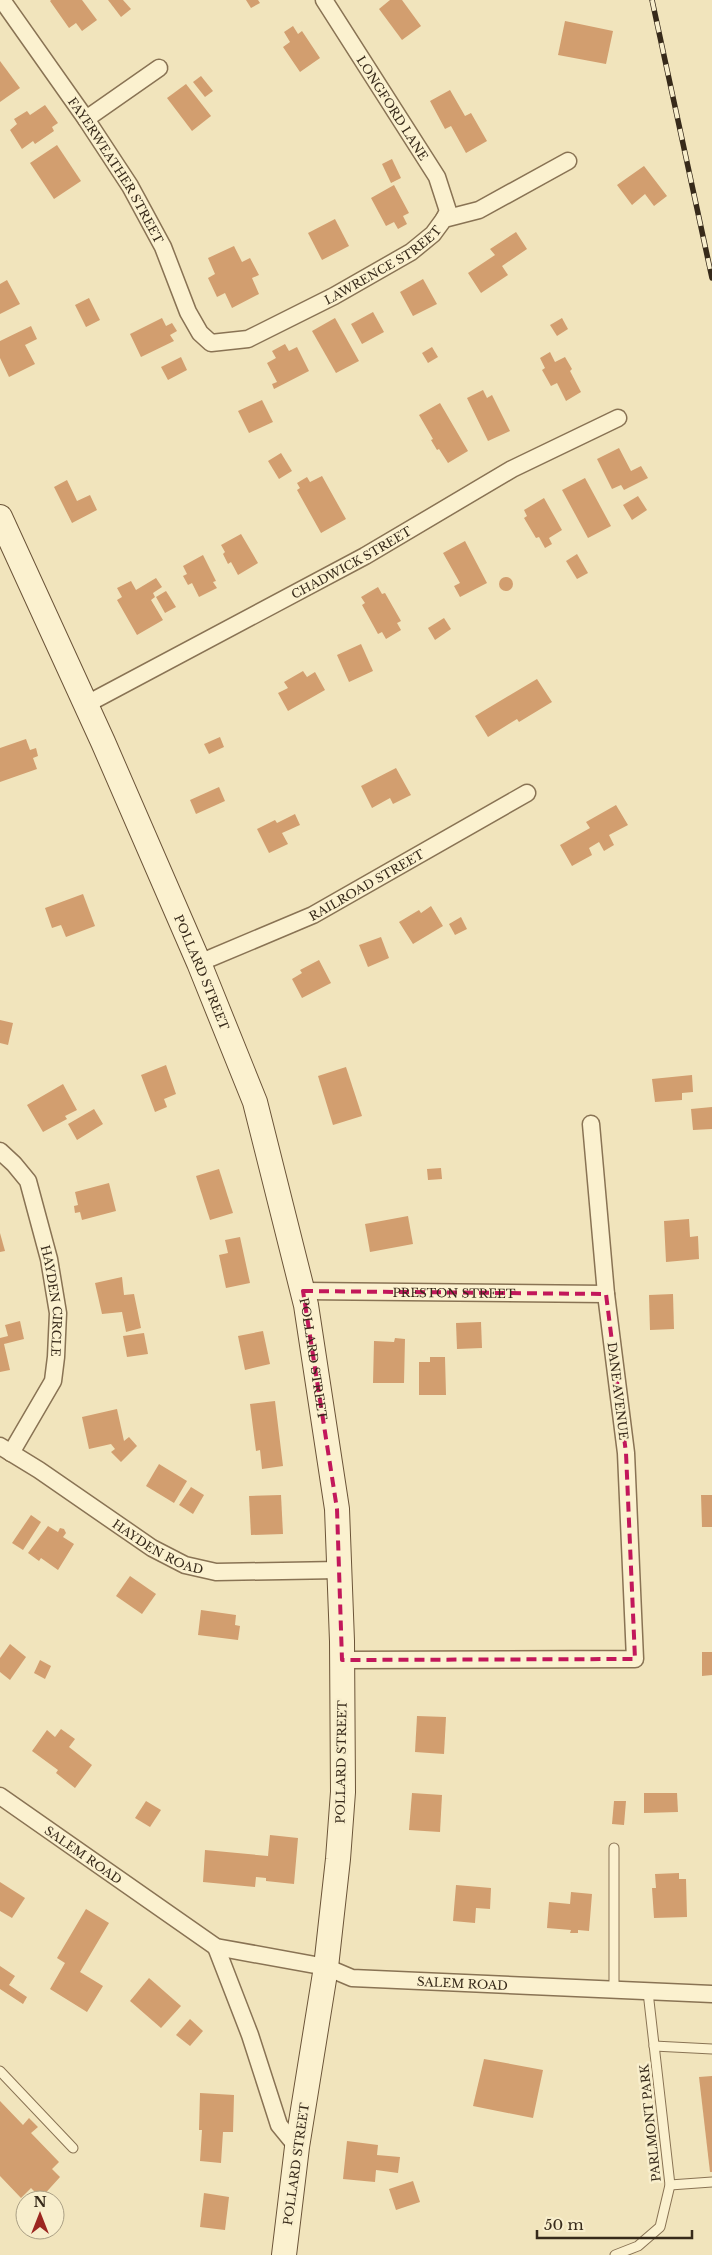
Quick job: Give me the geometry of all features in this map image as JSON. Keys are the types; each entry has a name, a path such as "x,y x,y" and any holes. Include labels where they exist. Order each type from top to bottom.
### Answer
{"main road":[{"name":"POLLARD STREET","path":"0,517 199,963 255,1102 303,1291 322,1400 336,1509 342,1660 343,1792 338,1859 326,1967 297,2147 284,2255"}],"street":[{"name":"FAYERWEATHER STREET","path":"2,0 86,119 130,186 163,247 188,312 200,333 212,343 217,343"},
{"name":"LONGFORD LANE","path":"324,0 437,177 448,211 444,219"},
{"path":"86,119 159,68"},
{"name":"LAWRENCE STREET","path":"217,343 248,340 334,296 411,252 434,234 444,219 479,210 568,161"},
{"name":"CHADWICK STREET","path":"85,705 365,556 512,469 618,418"},
{"name":"RAILROAD STREET","path":"199,963 313,915 527,793"},
{"name":"DANE AVENUE","path":"342,1660 635,1659 626,1453 606,1294 591,1124"},
{"name":"HAYDEN CIRCLE","path":"0,1151 28,1181 49,1259 58,1313 53,1381 6,1449"},
{"name":"PRESTON STREET","path":"303,1291 606,1294"},
{"name":"HAYDEN ROAD","path":"6,1449 152,1548 185,1565 216,1572 339,1570"},
{"name":"SALEM ROAD","path":"0,1796 216,1947 326,1967 352,1978 712,1994"},
{"path":"216,1947 250,2035 279,2125 297,2147"}],"lane":[{"path":"614,1848 614,1990"},
{"name":"PARLMONT PARK","path":"615,2255 638,2246 660,2227 670,2184 648,1992"},
{"path":"654,2046 712,2049"},
{"path":"0,2071 73,2148"},
{"path":"670,2184 712,2182"}],"highlighted area":[{"path":"303,1291 606,1294 626,1453 635,1659 342,1660 337,1509"}],"building":[{"path":"51,0 82,0 97,20 82,31 76,23 69,28"},
{"path":"108,0 123,0 131,9 121,17"},
{"path":"246,0 258,0 260,3 251,8"},
{"path":"390,0 402,0 421,26 402,40 379,9"},
{"path":"565,21 613,31 606,64 558,55"},
{"path":"293,26 298,34 302,31 320,58 300,72 283,47 290,42 284,32"},
{"path":"0,61 20,88 0,102"},
{"path":"201,76 213,91 205,97 193,82"},
{"path":"186,84 211,116 192,131 167,98"},
{"path":"450,90 465,116 471,113 487,141 466,153 451,126 445,129 430,101"},
{"path":"45,105 58,123 52,127 54,131 35,144 33,141 22,149 10,130 17,124 14,119 27,111 30,115"},
{"path":"57,145 81,181 54,199 30,163"},
{"path":"392,159 401,178 391,183 382,164"},
{"path":"644,166 667,196 654,206 645,194 632,205 617,185"},
{"path":"394,185 409,213 403,216 407,224 398,229 394,222 386,226 371,198"},
{"path":"335,219 349,246 322,260 308,233"},
{"path":"516,232 527,249 502,266 508,275 481,293 468,273 495,255 490,249"},
{"path":"234,246 242,262 250,258 259,275 252,278 259,294 232,308 225,293 217,297 208,278 215,274 208,258"},
{"path":"423,279 437,304 413,316 400,292"},
{"path":"7,280 20,304 0,314 0,284"},
{"path":"89,298 100,320 86,327 75,305"},
{"path":"373,312 384,332 362,344 351,324"},
{"path":"162,318 166,326 172,323 177,331 170,335 174,341 141,357 130,334"},
{"path":"335,318 359,361 336,373 312,331"},
{"path":"562,318 568,329 557,336 550,325"},
{"path":"31,326 37,339 25,345 35,364 9,377 0,358 0,341"},
{"path":"285,344 289,351 297,347 309,371 274,389 272,384 277,382 267,363 276,358 272,351"},
{"path":"432,347 438,357 428,363 422,353"},
{"path":"550,352 555,362 565,357 581,392 566,401 557,383 551,386 542,370 545,368 540,358"},
{"path":"181,357 187,370 168,380 161,367"},
{"path":"483,390 487,398 492,395 510,431 488,441 467,398"},
{"path":"262,400 273,422 249,433 238,411"},
{"path":"440,403 468,451 448,463 439,449 437,450 419,415"},
{"path":"619,448 631,471 641,466 648,478 624,490 621,485 612,489 597,459"},
{"path":"281,453 292,471 279,479 268,461"},
{"path":"322,476 346,519 321,533 297,490 300,488 297,483 307,477 310,482"},
{"path":"585,478 611,526 588,538 562,490"},
{"path":"67,480 77,501 90,495 97,510 72,523 54,487"},
{"path":"638,496 647,510 632,520 623,505"},
{"path":"544,498 562,530 549,538 552,544 545,548 539,537 536,538 524,518 527,516 524,510"},
{"path":"241,534 258,563 238,575 231,562 228,564 221,545"},
{"path":"465,541 487,583 460,597 454,586 460,583 443,553"},
{"path":"577,554 588,573 577,579 566,561"},
{"path":"203,555 216,581 213,582 217,588 199,597 192,583 188,585 183,576 187,574 183,566"},
{"path":"503,577 509,577 513,584 509,591 503,591 499,587 499,581"},
{"path":"156,578 162,587 153,593 155,597 151,600 163,620 137,635 117,600 122,597 117,588 131,581 136,590"},
{"path":"378,587 382,594 385,593 401,621 397,623 401,630 386,639 382,632 378,634 362,605 365,603 361,597"},
{"path":"166,591 176,607 165,613 156,597"},
{"path":"444,618 451,629 435,640 428,628"},
{"path":"361,644 373,671 349,682 337,655"},
{"path":"303,671 307,677 315,672 325,690 288,711 278,693 288,688 284,682"},
{"path":"537,679 552,702 519,722 517,719 488,737 475,716"},
{"path":"220,737 224,747 209,754 204,744"},
{"path":"26,739 30,750 36,748 38,756 33,758 37,769 0,782 0,748"},
{"path":"396,768 411,795 393,804 390,798 372,808 361,786"},
{"path":"219,787 225,801 196,814 190,800"},
{"path":"616,805 628,825 609,835 614,845 604,851 599,842 589,848 592,855 572,866 560,845 590,828 586,822"},
{"path":"295,814 300,825 282,833 288,844 269,853 257,829 275,820 277,823"},
{"path":"83,894 95,926 66,937 61,925 52,928 45,908"},
{"path":"431,906 443,926 413,944 399,922 419,910 421,913"},
{"path":"461,917 467,929 455,935 449,924"},
{"path":"381,937 389,958 368,967 359,945"},
{"path":"319,960 331,983 302,998 292,979 302,973 300,970"},
{"path":"0,1020 13,1023 8,1045 0,1043"},
{"path":"166,1065 176,1094 164,1099 167,1107 155,1112 141,1075"},
{"path":"346,1067 362,1116 333,1125 318,1076"},
{"path":"692,1075 693,1092 682,1093 682,1100 655,1102 652,1079"},
{"path":"63,1084 77,1110 65,1116 67,1119 43,1132 27,1105"},
{"path":"712,1107 712,1129 693,1130 691,1109"},
{"path":"94,1109 103,1124 77,1140 68,1124"},
{"path":"441,1168 442,1179 428,1180 427,1169"},
{"path":"219,1169 233,1213 210,1220 196,1176"},
{"path":"109,1183 116,1211 82,1220 80,1212 75,1213 74,1206 78,1205 75,1192"},
{"path":"408,1216 413,1244 370,1252 365,1224"},
{"path":"689,1219 690,1237 698,1236 699,1259 666,1262 664,1221"},
{"path":"0,1233 5,1251 0,1252"},
{"path":"240,1237 250,1283 226,1288 219,1255 228,1253 225,1240"},
{"path":"122,1277 124,1295 134,1294 141,1328 126,1332 122,1312 102,1314 95,1283"},
{"path":"673,1294 674,1329 650,1330 649,1295"},
{"path":"20,1321 24,1339 4,1344 10,1370 0,1372 0,1338 8,1336 5,1325"},
{"path":"481,1322 482,1348 457,1349 456,1323"},
{"path":"263,1331 270,1364 245,1370 238,1336"},
{"path":"144,1333 148,1354 127,1357 123,1336"},
{"path":"395,1338 405,1339 404,1383 373,1383 374,1341 394,1342"},
{"path":"430,1357 445,1357 446,1395 419,1395 419,1362 430,1362"},
{"path":"275,1401 283,1466 262,1469 260,1450 256,1451 250,1404"},
{"path":"117,1409 124,1441 129,1437 137,1446 121,1462 111,1452 115,1449 111,1444 89,1449 82,1417"},
{"path":"159,1464 187,1481 174,1503 146,1486"},
{"path":"191,1487 204,1495 193,1514 179,1505"},
{"path":"281,1495 283,1534 251,1535 249,1496"},
{"path":"701,1495 712,1495 712,1527 702,1527"},
{"path":"31,1515 41,1522 23,1550 12,1543"},
{"path":"48,1526 58,1532 60,1528 64,1529 66,1533 63,1537 74,1544 58,1570 41,1558 39,1561 28,1553"},
{"path":"130,1576 156,1594 142,1614 116,1596"},
{"path":"201,1610 236,1615 235,1625 240,1626 238,1640 198,1635"},
{"path":"10,1644 26,1657 10,1680 0,1672 0,1658"},
{"path":"702,1652 712,1652 712,1675 702,1676"},
{"path":"40,1660 51,1666 45,1679 34,1673"},
{"path":"417,1716 446,1717 444,1754 415,1752"},
{"path":"61,1729 75,1739 69,1747 92,1765 75,1788 56,1773 58,1770 32,1751 47,1730 55,1737"},
{"path":"412,1793 442,1795 440,1832 409,1830"},
{"path":"644,1793 677,1793 678,1812 644,1813"},
{"path":"146,1801 161,1810 150,1827 135,1818"},
{"path":"614,1801 626,1801 624,1825 612,1824"},
{"path":"270,1835 298,1838 294,1884 266,1881 266,1878 256,1877 255,1887 203,1882 205,1850 268,1856"},
{"path":"679,1873 679,1879 686,1879 687,1917 654,1918 652,1888 656,1888 655,1874"},
{"path":"0,1882 25,1898 12,1918 0,1911"},
{"path":"456,1885 491,1888 490,1909 476,1908 475,1923 453,1921"},
{"path":"571,1892 592,1894 589,1931 578,1930 578,1933 570,1933 571,1930 547,1928 549,1902 570,1904"},
{"path":"86,1909 109,1923 80,1972 103,1986 87,2012 50,1989 65,1963 57,1958"},
{"path":"0,1966 15,1976 9,1985 27,1997 23,2004 0,1989"},
{"path":"149,1978 181,2006 161,2028 130,2001"},
{"path":"190,2019 203,2031 190,2046 176,2035"},
{"path":"484,2059 543,2070 533,2118 473,2106"},
{"path":"712,2076 712,2172 710,2172 699,2077"},
{"path":"200,2093 234,2095 233,2132 223,2132 221,2163 200,2161 202,2130 199,2130"},
{"path":"0,2101 23,2125 29,2118 38,2127 31,2133 59,2162 52,2169 60,2177 48,2190 33,2190 31,2188 29,2190 15,2190 15,2192 0,2176"},
{"path":"347,2141 378,2145 377,2155 400,2157 398,2173 376,2170 375,2182 343,2179"},
{"path":"413,2181 420,2202 396,2210 389,2189"},
{"path":"204,2193 229,2197 225,2230 200,2227"}],"railway":[{"path":"652,0 712,278"}]}
